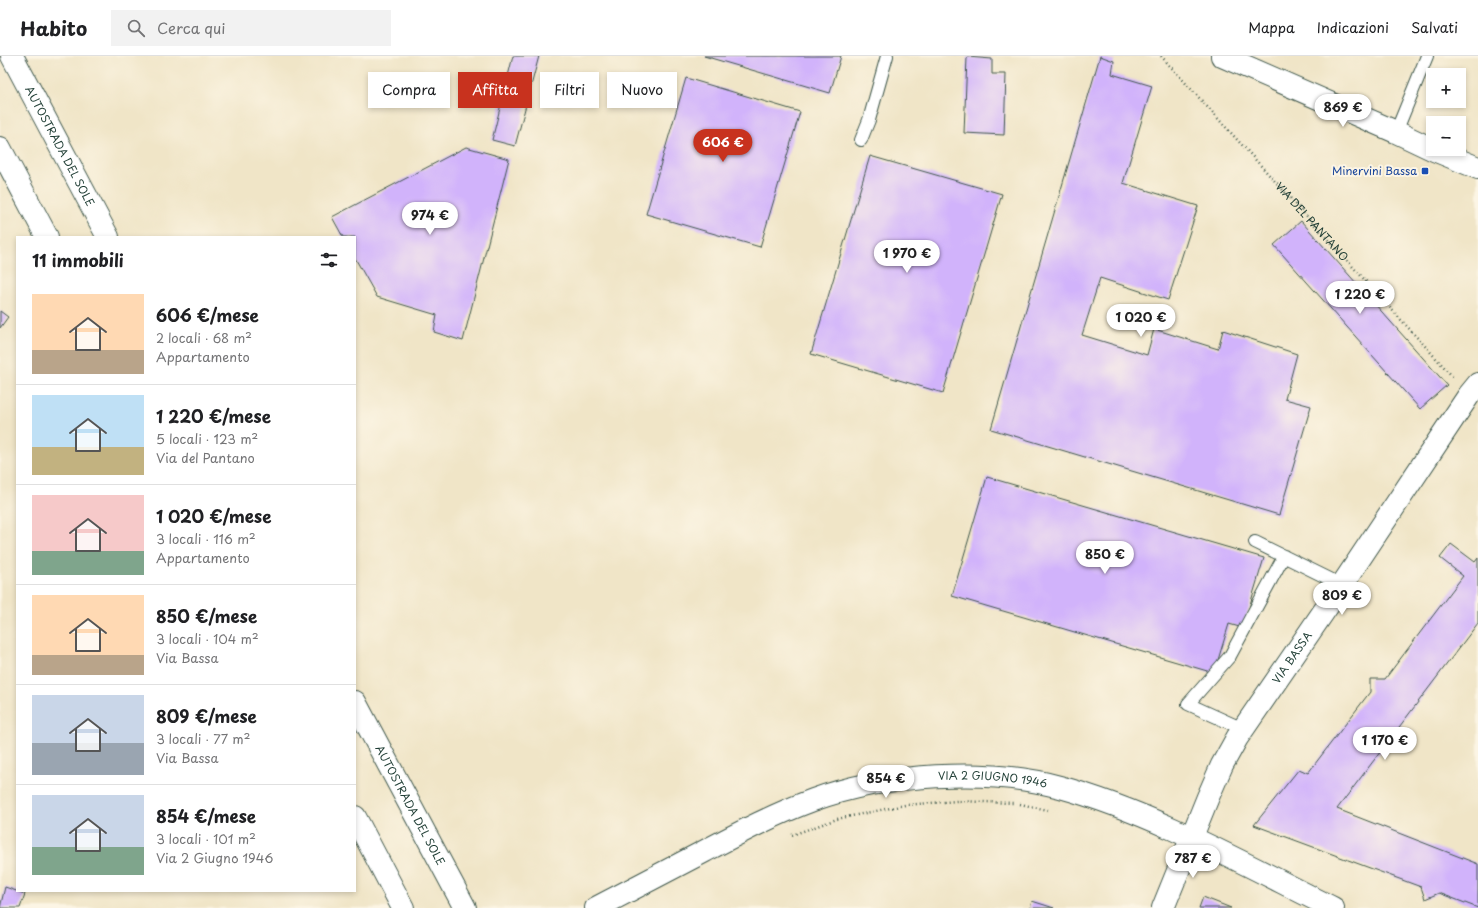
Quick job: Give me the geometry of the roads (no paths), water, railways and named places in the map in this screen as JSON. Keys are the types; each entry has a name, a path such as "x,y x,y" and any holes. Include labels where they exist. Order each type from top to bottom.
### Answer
{"main road":[{"name":"AUTOSTRADA DEL SOLE","path":"12,56 107,236"},
{"path":"1222,56 1478,168"},
{"path":"0,148 46,236"},
{"name":"VIA BASSA","path":"1163,908 1222,765 1243,729 1475,394"},
{"name":"AUTOSTRADA DEL SOLE","path":"356,704 466,908"},
{"name":"VIA 2 GIUGNO 1946","path":"596,908 761,821 788,809 835,793 895,780 956,776 1001,778 1039,783 1059,787 1106,802 1191,838 1333,908"},
{"path":"356,819 403,908"}],"lane":[{"path":"861,140 869,120 887,56"},
{"path":"1396,132 1427,56"},
{"path":"1255,542 1342,585"},
{"path":"1243,729 1188,704 1230,656 1284,556"}],"place":[{"name":"Minervini Bassa","path":"1425,171"}]}
